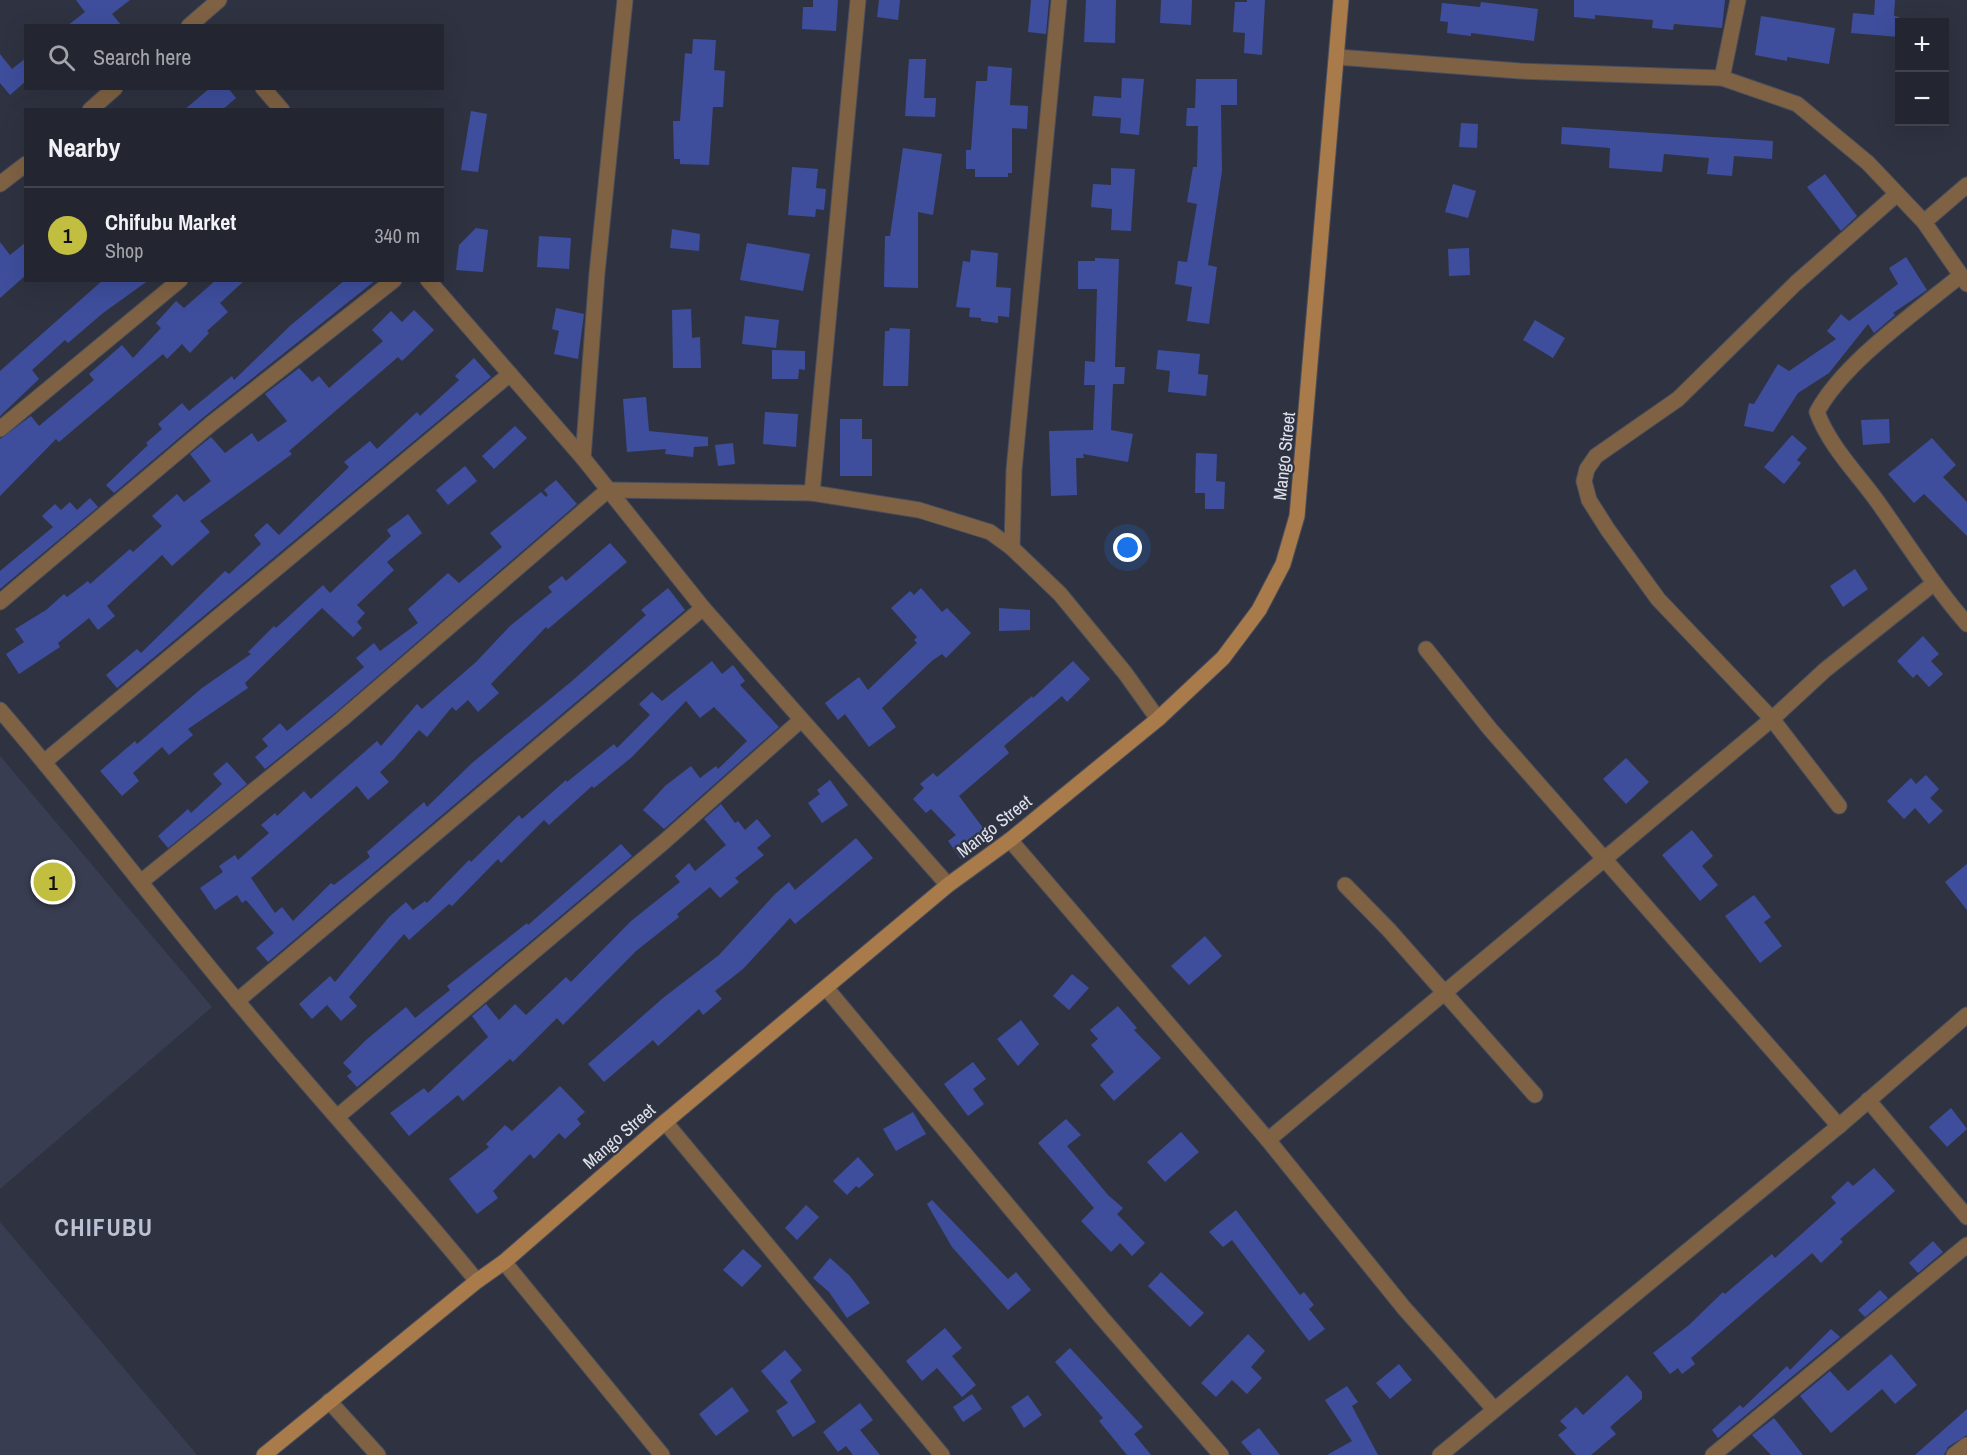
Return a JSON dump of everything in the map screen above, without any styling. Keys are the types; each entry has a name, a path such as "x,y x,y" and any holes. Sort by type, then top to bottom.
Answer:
{"main road":[{"name":"Mango Street","path":"264,1455 477,1281 504,1262 665,1122 827,989 948,885 1010,840 1158,719 1223,658 1259,610 1283,564 1297,516 1341,0"}],"street":[{"path":"208,20 219,0"},
{"path":"583,458 597,273 625,0"},
{"path":"812,493 858,0"},
{"path":"1012,548 1014,470 1059,0"},
{"path":"1722,78 1738,0"},
{"path":"1337,57 1520,71 1722,78 1797,104 1868,163 1924,222 1963,280 1855,365 1824,399 1817,412 1823,429 1882,507 1933,584 1967,624"},
{"path":"92,108 113,90"},
{"path":"265,90 280,108"},
{"path":"0,184 24,166"},
{"path":"1924,222 1967,185"},
{"path":"1839,806 1772,719 1658,599 1589,500 1584,481 1587,469 1596,456 1678,399 1796,283 1898,194"},
{"path":"0,429 178,282"},
{"path":"0,602 211,424 391,282"},
{"path":"430,282 583,458 703,608 948,885"},
{"path":"44,762 510,374"},
{"path":"142,881 341,720 608,490 812,493 919,510 990,532 1012,548 1060,594 1125,673 1158,719"},
{"path":"1268,1140 1442,992 1772,719 1825,670 1933,584"},
{"path":"237,1001 703,608"},
{"path":"1426,649 1490,729 1839,1126"},
{"path":"0,710 142,881 237,1001 477,1281"},
{"path":"337,1117 665,841 801,720"},
{"path":"1010,840 1268,1140 1404,1308 1494,1409"},
{"path":"1345,885 1389,930 1535,1095"},
{"path":"827,989 1102,1318 1221,1455"},
{"path":"1440,1455 1839,1126 1967,1014"},
{"path":"1868,1100 1967,1216"},
{"path":"665,1122 942,1455"},
{"path":"1713,1455 1967,1245"},
{"path":"504,1262 662,1455"},
{"path":"329,1401 378,1455"},
{"path":"1954,1455 1967,1444"}],"shaded area":[{"path":"0,756 212,1007 0,1189"},
{"path":"0,1222 197,1455 0,1455"}],"building":[{"path":"76,0 130,0 112,14 120,24 70,24 85,12"},
{"path":"813,0 838,0 836,31 802,29 803,7 813,7"},
{"path":"879,0 900,0 898,20 877,17"},
{"path":"1031,0 1049,0 1046,34 1028,32"},
{"path":"1086,0 1116,0 1115,43 1084,42"},
{"path":"1161,0 1192,0 1191,25 1160,23"},
{"path":"1247,0 1265,0 1262,55 1244,53 1245,33 1233,32 1235,2 1247,2"},
{"path":"1574,0 1725,0 1722,28 1674,24 1673,30 1652,28 1653,20 1595,15 1595,19 1574,17"},
{"path":"1875,0 1895,0 1894,16 1899,18 1895,18 1895,37 1851,33 1853,13 1874,15"},
{"path":"1481,2 1538,9 1534,41 1471,33 1471,36 1447,33 1448,22 1440,21 1442,3 1480,7"},
{"path":"1761,16 1835,28 1829,64 1787,57 1787,61 1755,55"},
{"path":"693,39 716,40 714,70 725,71 723,107 713,107 709,165 680,164 680,159 674,159 673,121 680,121 685,53 692,54"},
{"path":"0,54 12,69 24,60 24,83 10,95 0,83"},
{"path":"909,59 926,59 924,98 936,98 935,117 905,116"},
{"path":"988,66 1012,68 1010,105 1028,106 1027,129 1012,128 1012,173 1008,173 1008,177 975,177 975,169 966,169 966,150 971,150 976,81 987,81"},
{"path":"1122,78 1144,79 1139,135 1120,133 1121,118 1092,116 1094,96 1121,98"},
{"path":"1196,79 1237,79 1237,105 1221,105 1222,171 1208,265 1217,267 1209,324 1187,321 1192,287 1175,284 1178,261 1187,262 1197,204 1187,202 1193,167 1197,167 1198,126 1186,126 1187,108 1195,108"},
{"path":"208,90 230,90 236,98 224,108 186,108"},
{"path":"471,111 487,114 478,172 461,170"},
{"path":"1461,123 1478,124 1477,148 1459,147"},
{"path":"1562,127 1773,141 1772,159 1734,156 1732,176 1707,174 1709,158 1664,154 1662,172 1609,168 1610,148 1561,144"},
{"path":"903,148 942,154 933,215 918,212 918,288 884,287 885,236 890,236"},
{"path":"792,167 818,169 816,188 826,189 824,210 816,209 815,217 788,215"},
{"path":"1111,168 1135,169 1131,231 1111,230 1112,209 1091,207 1093,184 1111,185"},
{"path":"1825,174 1857,216 1841,231 1807,187"},
{"path":"1453,184 1476,191 1468,218 1445,212"},
{"path":"476,228 488,230 483,272 456,270 459,245"},
{"path":"672,229 700,234 699,251 670,248"},
{"path":"539,236 571,238 569,269 537,267"},
{"path":"0,242 10,255 24,244 24,277 0,298"},
{"path":"747,243 810,254 803,291 740,280"},
{"path":"1469,248 1470,275 1449,276 1448,249"},
{"path":"971,250 998,253 996,287 1011,288 1009,317 998,316 998,323 969,317 970,308 956,307 963,261 970,262"},
{"path":"1906,257 1927,290 1893,313 1895,315 1874,333 1868,324 1829,373 1798,393 1773,432 1744,426 1749,403 1754,404 1778,364 1789,371 1836,339 1827,331 1841,314 1849,321 1898,284 1889,268"},
{"path":"1095,258 1119,259 1115,367 1125,367 1124,384 1113,384 1111,430 1133,434 1128,462 1083,454 1084,458 1076,458 1077,495 1051,496 1049,431 1093,430 1095,385 1084,385 1085,361 1095,362 1097,289 1078,289 1078,261 1095,261"},
{"path":"101,282 146,282 103,313 68,343 65,340 32,370 39,379 0,416 0,371"},
{"path":"214,282 243,282 220,303 228,312 207,331 209,333 190,353 182,344 167,359 163,354 59,442 56,439 0,496 0,439 31,416 39,426 94,380 89,374 122,345 133,358 161,328 156,323 176,301 184,308"},
{"path":"343,282 373,282 205,416 114,493 106,485 148,445 146,443 162,429 158,424 182,403 189,411 232,376 234,380 291,325"},
{"path":"556,308 584,314 578,359 554,354 559,331 552,329"},
{"path":"691,309 692,338 700,337 701,368 673,368 672,310"},
{"path":"414,310 434,330 402,361 398,357 289,451 292,454 200,521 210,532 172,566 162,555 107,606 115,616 98,630 89,618 58,643 60,647 19,674 6,654 24,642 15,629 46,610 64,594 67,597 88,581 90,584 130,549 133,552 162,526 152,516 177,494 184,502 211,481 190,454 211,437 225,453 252,433 258,442 287,421 265,394 299,368 312,382 319,376 329,388 383,341 372,330 391,311 402,322"},
{"path":"745,316 779,320 776,348 742,344"},
{"path":"1535,320 1565,338 1553,358 1523,340"},
{"path":"890,328 910,329 908,386 883,386 885,331 889,331"},
{"path":"772,350 805,351 805,370 799,369 798,379 772,379"},
{"path":"1158,350 1200,354 1198,374 1208,375 1206,396 1168,392 1170,371 1156,369"},
{"path":"474,358 491,377 117,688 106,675 137,649 141,653 225,571 229,574 261,544 254,535 267,523 279,535 349,467 344,462 370,441 377,449 417,412 420,416 459,380 455,376"},
{"path":"646,397 649,431 708,437 708,446 694,447 693,457 665,454 666,449 627,452 623,399"},
{"path":"765,412 798,414 796,447 763,444"},
{"path":"840,419 862,419 862,439 872,439 872,476 840,476"},
{"path":"1889,419 1890,443 1863,445 1861,420"},
{"path":"515,426 527,438 494,469 482,456"},
{"path":"1792,435 1807,448 1797,460 1801,463 1784,484 1764,467"},
{"path":"1932,438 1956,465 1943,477 1967,502 1967,536 1924,494 1914,503 1888,474"},
{"path":"733,443 735,464 718,466 715,445"},
{"path":"1196,453 1217,454 1216,481 1225,482 1224,509 1205,509 1205,493 1195,493"},
{"path":"465,466 477,481 448,505 436,490"},
{"path":"556,480 577,504 335,713 265,769 255,757 268,746 262,739 280,723 287,731 364,667 356,658 374,643 380,651 418,623 408,609 448,573 459,583 502,547 490,533 541,492 546,497 548,495 544,490"},
{"path":"90,498 98,507 0,589 0,571 53,527 42,516 55,504 61,510 70,502 77,510"},
{"path":"408,514 422,533 387,562 394,570 357,605 365,613 357,622 362,628 353,637 322,608 245,683 248,688 188,729 193,735 169,755 162,747 133,773 139,781 122,796 100,771 135,741 137,744 202,688 251,654 248,652 274,626 276,628 323,585 330,593 391,536 387,530"},
{"path":"610,543 627,562 548,629 546,627 491,684 499,693 478,712 468,700 456,711 452,707 427,737 419,730 380,772 389,782 368,800 357,786 251,878 275,913 282,907 293,921 331,883 334,885 370,857 367,852 424,802 427,807 472,763 572,681 646,615 641,610 668,588 685,610 268,962 256,948 274,933 246,900 242,903 237,895 215,910 200,888 223,872 219,866 235,855 238,860 269,833 261,825 275,813 277,816 304,791 311,799 377,741 381,746 417,704 422,709 476,662 510,626 552,592 548,587 562,576 566,581"},
{"path":"1855,569 1868,589 1843,607 1830,586"},
{"path":"921,588 942,612 947,608 971,633 946,658 942,654 933,660 882,708 896,727 869,747 845,714 838,720 825,703 859,677 868,690 917,643 914,640 917,637 891,608 910,591 914,595"},
{"path":"999,608 1030,610 1030,630 999,631"},
{"path":"1923,636 1939,654 1931,661 1943,674 1929,687 1917,674 1913,678 1897,661"},
{"path":"712,661 722,674 733,665 745,681 740,685 779,727 664,829 643,810 665,786 691,766 700,778 716,766 718,769 747,741 714,707 700,718 686,701 632,757 594,788 592,786 549,825 544,820 501,863 498,859 452,906 449,904 409,940 404,934 349,997 357,1006 341,1021 327,1005 312,1019 299,1004 330,976 335,982 389,917 406,902 413,910 425,901 427,903 469,860 471,862 519,815 522,819 566,780 567,782 614,744 617,748 650,715 639,704 652,692 662,701"},
{"path":"1073,661 1090,679 1067,702 1062,696 1004,746 1009,753 959,796 990,837 961,859 948,841 956,835 931,809 926,813 913,799 924,788 920,784 933,773 937,777 1032,696 1033,698"},
{"path":"1626,758 1649,782 1626,804 1603,779"},
{"path":"227,762 247,784 168,848 158,836 188,809 191,813 222,784 213,774"},
{"path":"1926,775 1939,789 1930,798 1943,811 1929,824 1915,808 1904,819 1887,801 1911,778 1916,784"},
{"path":"830,780 848,805 822,823 808,803 820,794 817,790"},
{"path":"721,804 735,823 738,821 745,830 757,819 771,836 757,848 764,855 735,878 739,882 720,898 710,887 677,914 679,917 636,951 563,1025 557,1018 513,1062 510,1059 463,1101 458,1095 409,1136 390,1113 424,1088 428,1093 488,1037 472,1016 486,1004 499,1020 515,1004 526,1015 566,977 571,982 631,921 680,882 675,876 689,863 695,871 726,845 704,819"},
{"path":"1692,830 1713,856 1702,866 1718,885 1700,901 1662,855"},
{"path":"856,838 873,858 795,924 790,918 743,969 715,991 722,999 703,1015 699,1009 658,1046 653,1040 604,1082 588,1064 663,998 719,955 789,882 795,890"},
{"path":"621,844 632,856 357,1087 347,1076 352,1072 343,1063 366,1040 406,1007 415,1018 450,990 447,986 527,923 528,925"},
{"path":"1967,864 1967,910 1945,882"},
{"path":"1754,895 1771,917 1764,922 1782,946 1760,963 1725,916"},
{"path":"1205,936 1222,956 1189,985 1171,966"},
{"path":"1072,974 1089,988 1069,1010 1053,996"},
{"path":"1118,1006 1137,1028 1134,1030 1161,1058 1114,1101 1100,1085 1114,1072 1091,1045 1098,1039 1090,1030"},
{"path":"1021,1020 1039,1044 1018,1066 997,1039"},
{"path":"973,1062 986,1079 973,1089 984,1104 968,1116 944,1084"},
{"path":"560,1086 585,1112 577,1119 581,1124 565,1139 559,1133 534,1159 530,1154 493,1191 498,1198 477,1214 449,1179 489,1147 486,1144 505,1125 512,1131"},
{"path":"1951,1108 1967,1129 1947,1147 1929,1127"},
{"path":"913,1112 926,1134 896,1151 883,1129"},
{"path":"1066,1119 1081,1135 1067,1146 1108,1195 1123,1208 1117,1214 1145,1243 1132,1256 1120,1243 1111,1252 1081,1221 1094,1208 1038,1143"},
{"path":"1181,1132 1199,1152 1165,1182 1147,1162"},
{"path":"858,1157 874,1175 859,1188 856,1186 847,1195 833,1181"},
{"path":"1874,1168 1895,1191 1840,1239 1843,1242 1821,1263 1812,1253 1691,1358 1695,1364 1682,1374 1678,1368 1670,1374 1653,1353 1689,1325 1723,1292 1725,1294 1772,1254 1775,1258 1836,1203 1831,1197 1848,1181 1853,1186"},
{"path":"932,1200 1008,1279 1016,1272 1031,1290 1008,1310 952,1247 927,1204"},
{"path":"806,1205 819,1217 797,1240 785,1228"},
{"path":"1236,1210 1300,1295 1304,1292 1314,1305 1309,1309 1325,1329 1309,1341 1232,1240 1223,1247 1209,1232"},
{"path":"1933,1241 1943,1252 1918,1273 1909,1263"},
{"path":"743,1249 762,1266 742,1287 723,1270"},
{"path":"830,1258 850,1276 870,1303 847,1318 829,1292 813,1278"},
{"path":"1161,1272 1204,1313 1190,1327 1148,1286"},
{"path":"1880,1290 1888,1298 1865,1317 1858,1310"},
{"path":"945,1328 962,1348 952,1356 976,1385 962,1397 937,1368 922,1381 906,1361"},
{"path":"1831,1329 1840,1337 1718,1438 1712,1430 1740,1405 1743,1408 1787,1366 1790,1370"},
{"path":"1248,1334 1265,1351 1251,1367 1262,1378 1247,1394 1232,1380 1216,1397 1201,1383"},
{"path":"1070,1348 1143,1427 1134,1434 1151,1455 1127,1455 1099,1421 1103,1418 1055,1362"},
{"path":"785,1350 802,1370 790,1381 816,1422 793,1437 776,1411 788,1403 761,1371"},
{"path":"1891,1354 1917,1385 1895,1404 1882,1389 1831,1433 1800,1396 1830,1371 1848,1391"},
{"path":"1399,1364 1412,1380 1390,1399 1376,1383"},
{"path":"1627,1375 1642,1392 1642,1399 1610,1427 1616,1434 1591,1455 1576,1455 1558,1435 1567,1428 1560,1421 1576,1407 1583,1415"},
{"path":"1347,1386 1358,1402 1352,1406 1378,1455 1327,1455 1352,1441 1325,1400"},
{"path":"732,1387 749,1411 716,1436 699,1414"},
{"path":"972,1394 982,1409 963,1422 953,1407"},
{"path":"1028,1395 1042,1415 1024,1428 1011,1407"},
{"path":"860,1403 873,1420 860,1430 880,1455 853,1455 846,1446 838,1452 823,1432"},
{"path":"1967,1409 1967,1435 1948,1447 1944,1455 1915,1455"},
{"path":"1774,1418 1803,1455 1771,1455 1752,1435"},
{"path":"1259,1428 1280,1455 1252,1455 1241,1442"}],"place":[{"name":"Chifubu Market","path":"53,882"}],"district":[{"name":"CHIFUBU","path":"104,1227"}]}
